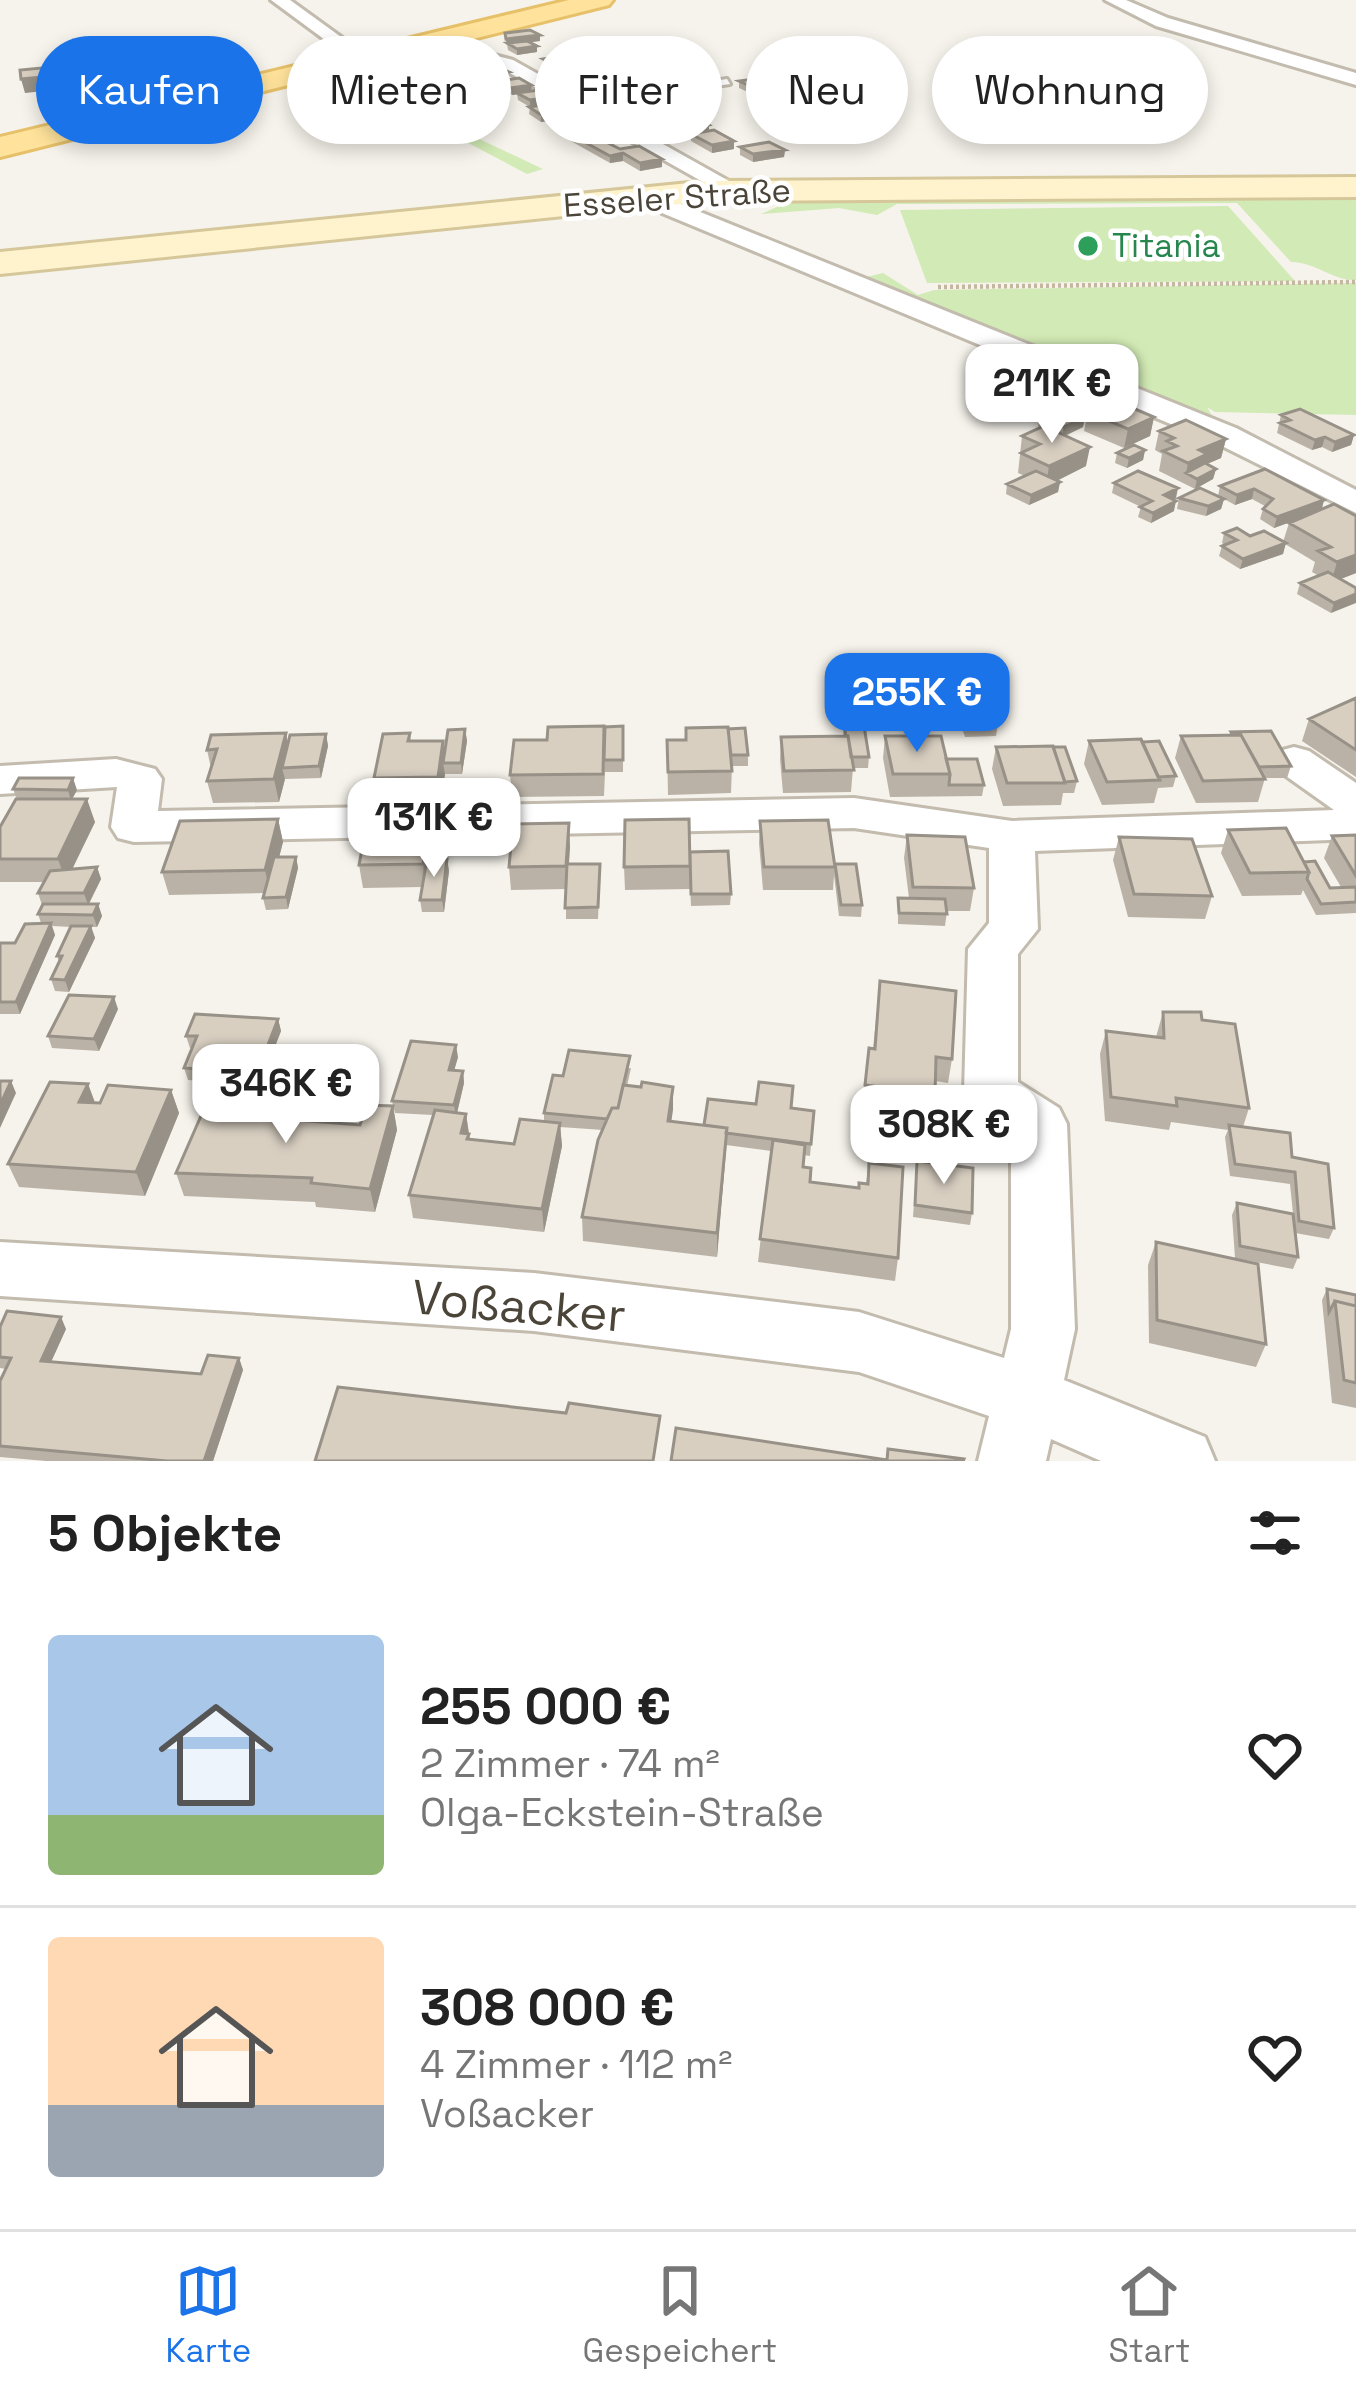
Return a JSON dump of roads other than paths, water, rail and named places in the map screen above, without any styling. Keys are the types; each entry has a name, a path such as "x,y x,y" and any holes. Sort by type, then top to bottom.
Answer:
{"main road":[{"path":"456,36 600,0"},
{"path":"0,147 287,76"},
{"name":"Esseler Straße","path":"0,263 734,190 1356,187"}],"street":[{"path":"279,0 330,36"},
{"path":"1113,0 1162,22 1356,79"},
{"path":"652,144 734,190"},
{"path":"652,195 670,208 1225,435 1356,503"},
{"path":"1294,761 1356,804"},
{"path":"0,780 116,773 140,779 134,826 854,813 1012,836 1356,824"},
{"path":"1012,836 1013,928 993,950 991,1092 1039,1124 1043,1329 1012,1461"},
{"name":"Voßacker","path":"0,1269 534,1302 860,1342 1028,1397 1181,1461"}],"lane":[{"path":"722,83 728,82"}],"place":[{"name":"Titania","path":"1088,246"}]}
